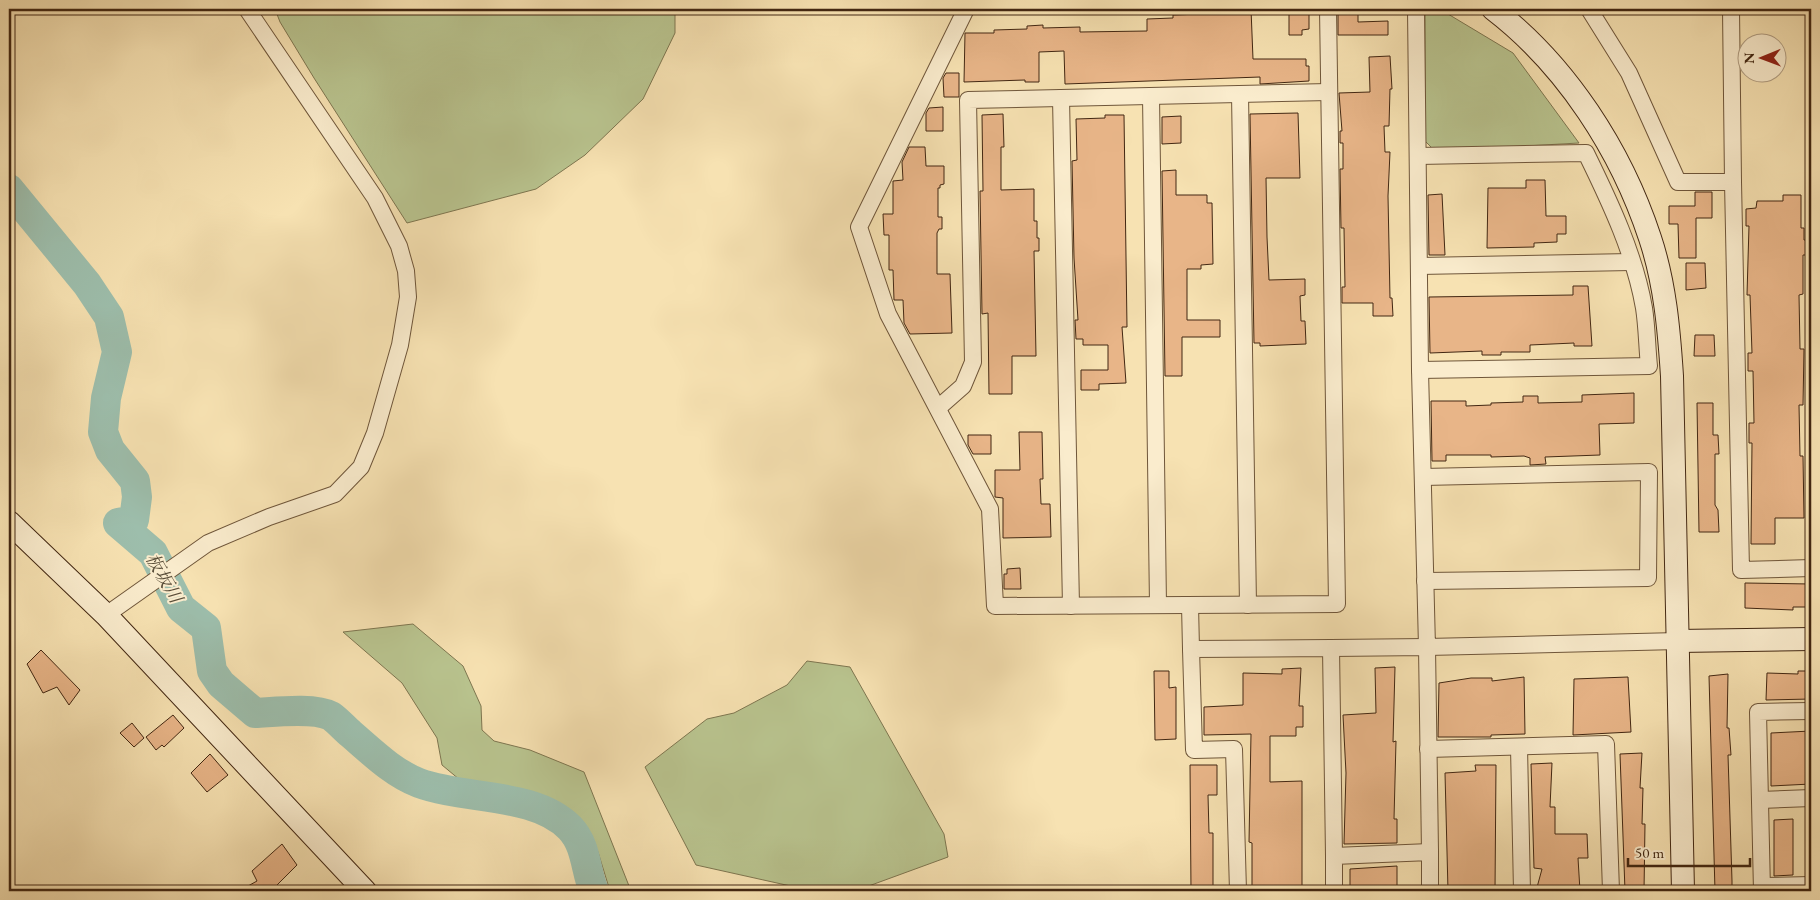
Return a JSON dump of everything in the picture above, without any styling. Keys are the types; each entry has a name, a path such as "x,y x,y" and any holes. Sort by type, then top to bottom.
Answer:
{"street":[{"path":"106,615 208,542 269,517 335,494 361,467 375,432 400,345 408,297 406,271 399,246 375,198 247,9"},
{"path":"966,9 859,227 888,314 990,509 995,606 1337,604 1328,9"},
{"path":"1416,9 1420,370 1427,647 1430,891"},
{"path":"1493,9 1509,21 1546,58 1580,101 1612,152 1650,238 1668,322 1672,376 1684,891"},
{"path":"1589,9 1629,73 1678,182 1734,182"},
{"path":"1731,9 1741,570 1811,568"},
{"path":"938,408 963,386 973,362 968,100 1329,92"},
{"path":"1240,94 1248,605"},
{"path":"1151,96 1158,605"},
{"path":"1062,98 1071,606"},
{"path":"1418,156 1586,153 1607,196 1632,262 1644,308 1648,366 1420,370"},
{"path":"1419,266 1632,262"},
{"path":"1422,477 1649,472 1648,578 1425,582"},
{"path":"9,522 106,615 365,891"},
{"path":"1190,605 1194,750 1234,749 1238,891"},
{"path":"1191,649 1427,647 1811,639"},
{"path":"1331,648 1334,891"},
{"path":"1811,711 1758,712 1762,889 1811,885"},
{"path":"1428,749 1606,744 1611,891"},
{"path":"1520,747 1522,891"},
{"path":"1760,800 1811,798"},
{"path":"1334,856 1430,852"}],"green space":[{"path":"275,9 675,9 675,33 643,99 585,155 536,189 407,223 314,78 280,22"},
{"path":"1425,9 1435,9 1448,14 1513,53 1579,143 1435,151 1425,141"},
{"path":"413,624 463,666 481,706 482,730 494,741 530,750 584,772 631,891 610,891 598,852 571,813 460,780 442,765 437,738 402,683 343,632"},
{"path":"807,661 850,667 944,834 948,857 855,891 813,891 696,865 645,767 707,719 734,713 787,685"}],"building":[{"path":"1207,9 1251,9 1253,59 1306,59 1306,66 1309,66 1309,81 1260,84 1260,77 1065,84 1064,51 1039,52 1039,82 1025,82 1025,80 964,82 965,33 994,33 994,30 1027,29 1027,26 1043,25 1043,28 1080,27 1080,32 1147,31 1147,19 1173,18 1173,15 1202,14 1202,11 1207,11"},
{"path":"1289,9 1309,9 1309,29 1302,30 1302,35 1289,35"},
{"path":"1338,9 1358,9 1358,22 1388,21 1388,35 1338,35"},
{"path":"1390,56 1392,89 1390,89 1389,126 1384,126 1385,152 1390,152 1388,196 1390,298 1392,298 1393,316 1373,316 1373,303 1342,303 1342,287 1345,287 1340,169 1343,169 1343,143 1340,143 1340,131 1342,131 1339,93 1370,92 1369,57"},
{"path":"946,73 959,73 959,97 944,97 943,78"},
{"path":"943,107 943,131 926,131 926,113 929,108"},
{"path":"1298,113 1300,178 1266,178 1267,237 1269,280 1305,279 1305,295 1300,296 1301,321 1305,321 1306,344 1260,346 1260,343 1254,343 1250,114"},
{"path":"1003,114 1004,147 1001,147 1001,190 1034,189 1034,221 1037,221 1037,238 1039,238 1039,251 1034,251 1036,356 1012,356 1012,394 989,394 988,313 982,314 980,191 983,191 982,115"},
{"path":"1105,115 1124,115 1127,327 1122,327 1126,383 1099,384 1099,390 1081,390 1081,370 1108,370 1108,345 1083,345 1083,339 1076,339 1075,320 1078,320 1074,258 1072,161 1077,160 1076,119 1105,118"},
{"path":"1181,116 1181,143 1162,144 1162,117"},
{"path":"909,147 925,147 926,166 944,166 944,184 938,188 938,217 942,217 942,229 939,229 937,233 937,274 950,274 952,333 910,334 904,323 903,300 894,300 893,270 889,270 889,235 884,235 883,214 893,214 893,181 903,180 902,162"},
{"path":"1176,170 1176,195 1207,195 1207,203 1212,203 1213,264 1201,265 1201,269 1187,269 1187,320 1220,320 1220,337 1182,337 1182,376 1165,376 1162,171"},
{"path":"1526,180 1545,180 1546,216 1566,216 1566,234 1557,234 1557,242 1534,243 1534,247 1487,248 1488,188 1526,188"},
{"path":"1695,192 1712,192 1712,218 1696,218 1696,258 1679,258 1678,224 1669,224 1669,206 1695,206"},
{"path":"1442,194 1445,255 1429,255 1428,195"},
{"path":"1783,195 1801,195 1801,228 1804,228 1804,240 1808,240 1808,255 1803,255 1803,294 1799,295 1800,349 1804,349 1803,405 1799,405 1800,456 1803,456 1804,518 1775,518 1775,544 1751,544 1752,443 1749,443 1749,423 1754,423 1753,371 1748,371 1748,353 1752,353 1750,295 1747,295 1749,226 1746,226 1746,209 1756,208 1757,201 1783,201"},
{"path":"1686,263 1705,263 1706,288 1686,290"},
{"path":"1573,286 1588,286 1592,346 1574,346 1574,343 1530,345 1530,352 1501,352 1501,355 1482,355 1482,351 1430,353 1429,297 1573,295"},
{"path":"1695,335 1714,335 1715,356 1694,356"},
{"path":"1634,393 1634,423 1599,424 1600,455 1545,457 1546,464 1530,465 1530,458 1524,456 1446,455 1446,461 1432,461 1431,401 1466,401 1466,406 1491,405 1491,403 1523,402 1523,396 1538,396 1538,403 1582,402 1582,395"},
{"path":"1697,403 1713,403 1713,435 1718,435 1719,454 1715,454 1715,505 1718,510 1719,532 1699,532"},
{"path":"1019,432 1042,432 1043,479 1040,479 1041,504 1050,504 1051,537 1003,538 1003,498 995,497 995,470 1020,470"},
{"path":"968,435 991,435 991,454 973,454 968,445"},
{"path":"1020,568 1021,589 1004,589 1004,574 1007,574 1007,569"},
{"path":"1745,583 1811,584 1811,607 1793,607 1793,610 1745,608"},
{"path":"41,650 80,690 69,705 57,687 43,693 27,664"},
{"path":"1395,667 1393,742 1396,741 1394,819 1397,819 1397,843 1344,844 1346,773 1343,715 1376,713 1375,668"},
{"path":"1301,668 1299,706 1303,706 1303,727 1296,727 1296,736 1270,736 1270,782 1302,781 1302,891 1252,891 1252,843 1249,842 1251,734 1204,735 1204,707 1243,705 1243,673 1282,674 1282,669"},
{"path":"1154,671 1169,671 1169,688 1176,687 1176,739 1155,740"},
{"path":"1798,671 1811,671 1811,699 1766,700 1767,673 1798,674"},
{"path":"1728,674 1727,728 1729,728 1731,755 1728,755 1732,891 1715,891 1709,676"},
{"path":"1524,677 1525,734 1491,735 1491,737 1438,737 1439,683 1471,678 1492,678 1492,681"},
{"path":"1628,677 1631,732 1573,735 1574,679"},
{"path":"173,715 184,728 164,747 162,745 156,750 146,737"},
{"path":"132,723 144,738 134,747 120,733"},
{"path":"1811,731 1811,784 1771,786 1771,733"},
{"path":"1642,753 1640,788 1643,788 1642,824 1645,824 1644,891 1625,891 1620,754"},
{"path":"210,754 228,775 207,792 191,773"},
{"path":"1552,763 1550,807 1555,807 1555,834 1587,834 1588,858 1578,858 1580,891 1536,891 1542,869 1534,868 1531,764"},
{"path":"1190,765 1217,765 1217,795 1208,795 1209,833 1213,833 1213,891 1191,891"},
{"path":"1475,765 1496,765 1495,891 1448,891 1445,773 1476,771"},
{"path":"1793,819 1793,875 1774,876 1774,820"},
{"path":"282,844 297,865 271,891 239,891 257,881 252,871"},
{"path":"1397,866 1397,891 1350,891 1350,869"}],"waterway":[{"name":"板坂川","path":"9,189 87,284 109,317 117,352 106,398 103,432 110,450 135,481 137,497 134,520 118,523 153,553 181,608 206,628 212,671 221,684 255,713 305,711 324,713 331,716 400,774 419,783 457,792 519,802 555,816 570,828 580,842 594,891"}]}
